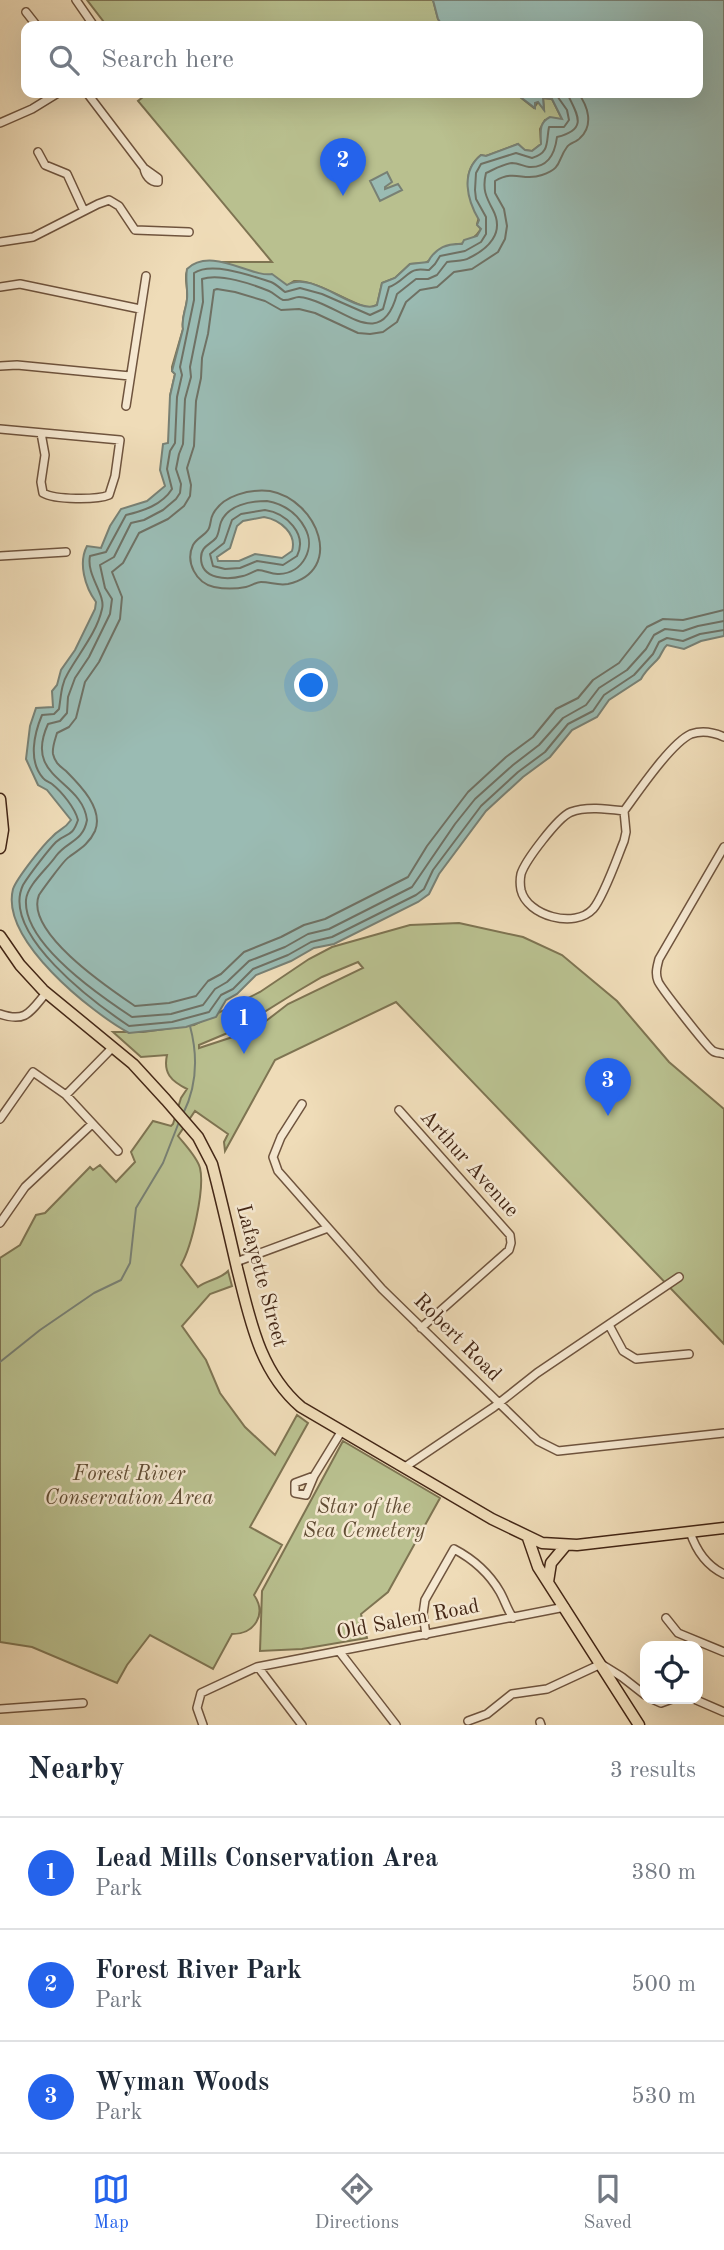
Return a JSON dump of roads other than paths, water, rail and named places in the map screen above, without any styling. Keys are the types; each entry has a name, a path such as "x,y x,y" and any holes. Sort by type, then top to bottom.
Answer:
{"main road":[{"path":"0,799 3,830 0,848"},
{"name":"Lafayette Street","path":"0,936 20,965 47,993 133,1064 189,1125 206,1149 257,1345 271,1374 301,1407 542,1544 566,1545 724,1528"},
{"path":"528,1538 538,1567 639,1725"},
{"path":"542,1544 548,1582"},
{"path":"548,1582 551,1563 566,1545"}],"street":[{"path":"76,0 91,21"},
{"path":"26,12 33,21"},
{"path":"0,123 26,113 50,98"},
{"path":"91,98 144,168"},
{"path":"38,152 44,165 67,174 84,211"},
{"path":"0,242 33,237 109,200 119,206 135,230 189,232"},
{"path":"126,406 146,276"},
{"path":"0,287 11,284 30,286 140,309"},
{"path":"0,366 17,365 130,376"},
{"path":"0,429 120,440 115,476 109,495 51,497 43,493 41,482 44,456 41,433"},
{"path":"0,556 66,552"},
{"path":"624,811 580,810 565,815 521,873 521,889 528,902 563,919 582,917 594,908 626,832 624,811 658,767 689,735 708,732 724,737"},
{"path":"724,847 656,969 656,978 666,995 706,1044 714,1052 724,1054"},
{"path":"0,1014 21,1018 47,993"},
{"path":"66,1095 113,1047"},
{"path":"0,1119 34,1073 66,1095 118,1151"},
{"name":"Robert Road","path":"302,1104 281,1137 273,1157 274,1164 328,1228 421,1328 538,1441 558,1451 724,1433"},
{"name":"Arthur Avenue","path":"398,1110 510,1235 512,1243 509,1250 481,1277 421,1328"},
{"path":"0,1223 25,1187 92,1124"},
{"path":"236,1262 328,1228"},
{"path":"405,1467 679,1277"},
{"path":"608,1325 623,1351 636,1359 689,1354"},
{"path":"314,1476 341,1432"},
{"path":"691,1532 698,1549 709,1564 724,1574"},
{"path":"426,1634 423,1614 425,1600 454,1549 466,1555 486,1573 513,1618"},
{"name":"Old Salem Road","path":"203,1725 197,1708 201,1693 258,1667 565,1607"},
{"path":"666,1618 678,1633 724,1652"},
{"path":"339,1651 396,1725"},
{"path":"468,1721 487,1714 512,1694 547,1689 601,1664 640,1691"},
{"path":"258,1667 300,1723 290,1725"},
{"path":"0,1709 83,1703"},
{"path":"703,1703 724,1712"}],"water":[{"path":"433,0 724,0 724,636 701,641 684,649 667,645 641,679 609,700 597,717 572,730 550,757 523,777 486,811 439,874 429,894 418,902 334,944 314,948 256,975 237,994 226,1000 216,1017 186,1027 129,1033 72,992 34,951 20,930 13,909 13,889 43,847 71,820 47,790 38,785 26,759 30,726 36,708 53,707 52,691 57,685 61,670 75,650 95,609 96,602 84,575 84,553 87,546 101,548 121,509 147,501 165,486 160,470 163,444 168,443 170,396 175,374 172,371 183,329 187,269 208,261 231,264 254,272 272,274 287,285 309,283 358,304 368,307 377,305 382,283 395,278 410,264 428,262 442,247 462,244 464,240 477,236 481,229 477,225 479,220 469,195 470,170 481,155 486,156 518,144 525,150 532,151 541,144 544,122 550,117 562,119 552,99 543,98 703,98 703,21 439,21","holes":["264,517 282,525 290,534 293,545 292,551 282,558 255,554 239,561 218,561 217,557 230,548 237,526 243,521"]},
{"path":"522,98 543,98 544,110 538,102 535,103 535,108"},
{"path":"387,172 392,182 385,189 398,184 402,190 380,201 370,181"}],"waterway":[{"path":"183,1114 195,1071 190,1026"},
{"path":"0,1362 40,1330 94,1293 121,1280 130,1263 136,1208 163,1163 179,1122"}],"place":[{"name":"Forest River Park","path":"343,196"},
{"name":"Lead Mills Conservation Area","path":"244,1054"},
{"name":"Wyman Woods","path":"608,1116"}],"park label":[{"name":"Forest River Conservation Area","path":"129,1486"},
{"name":"Star of the Sea Cemetery","path":"364,1519"}]}
